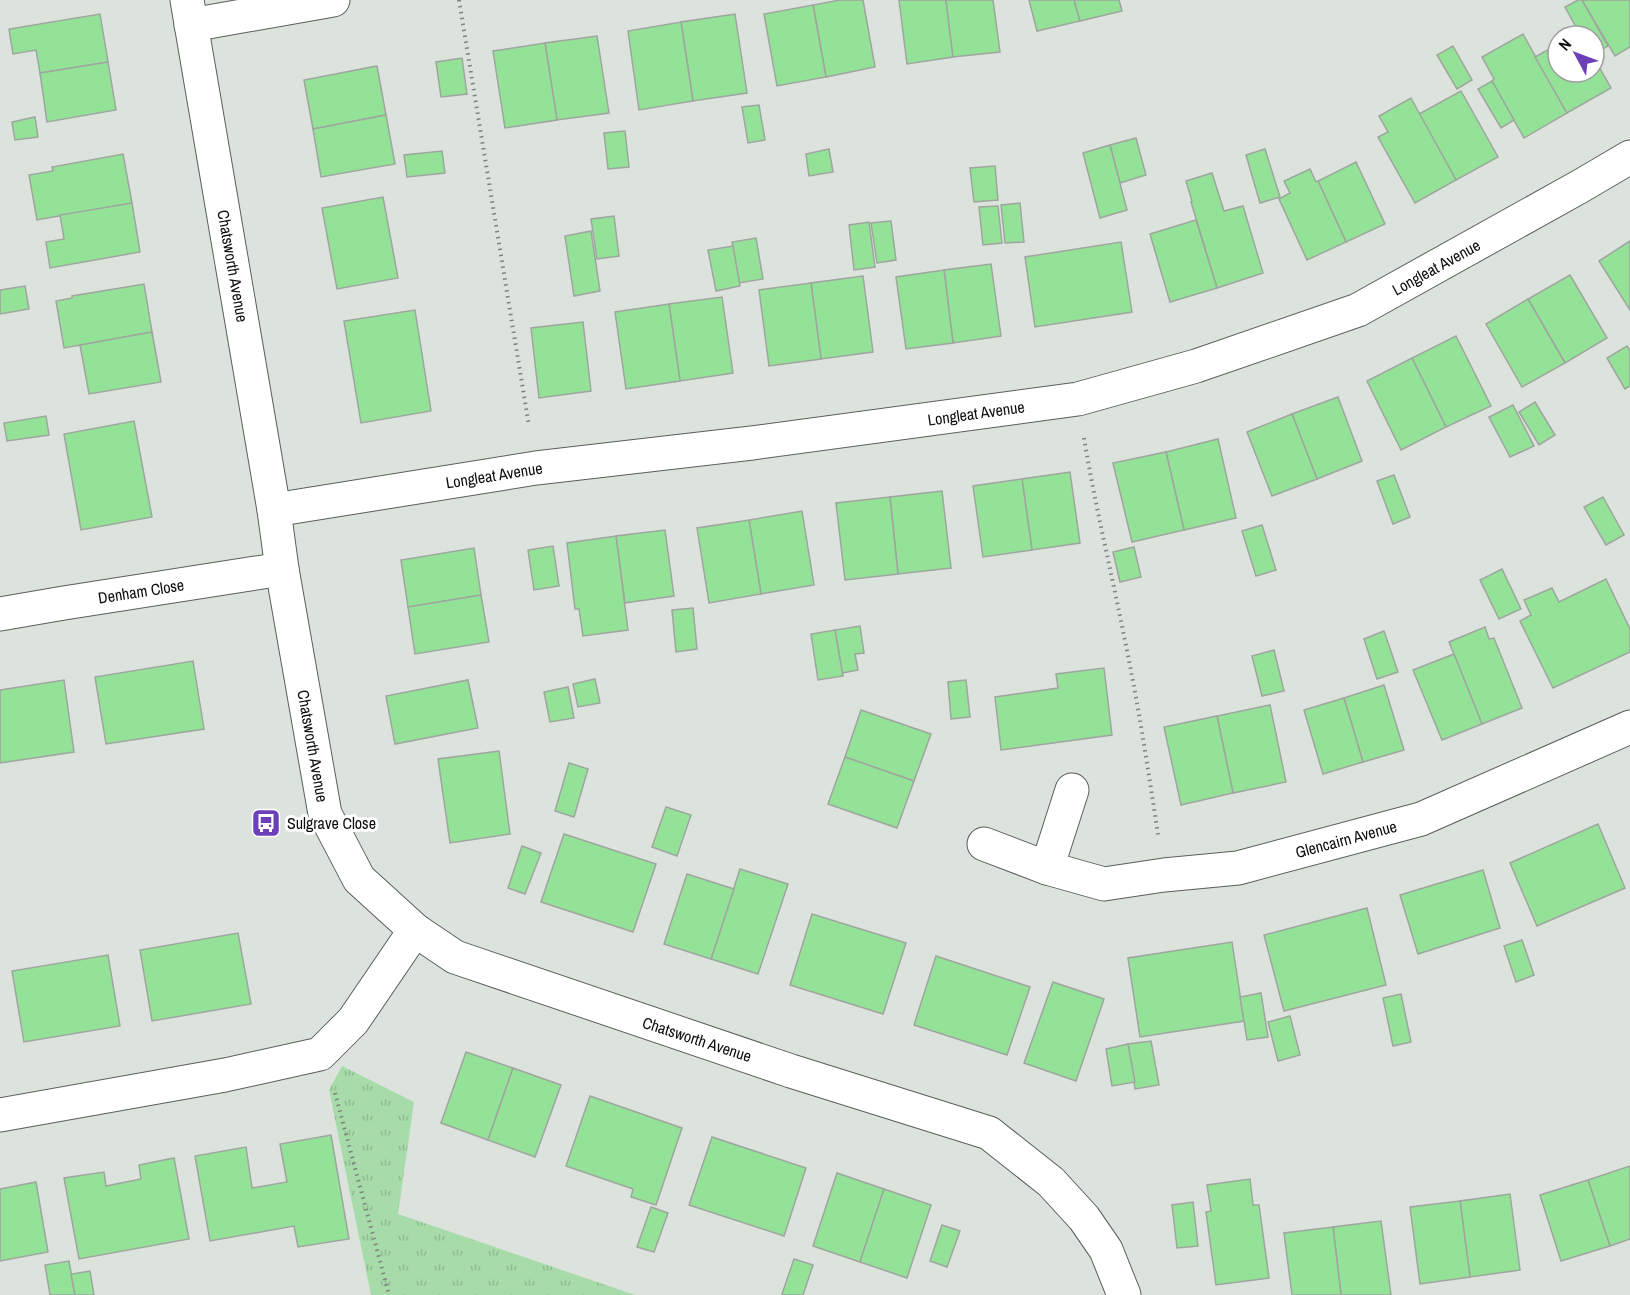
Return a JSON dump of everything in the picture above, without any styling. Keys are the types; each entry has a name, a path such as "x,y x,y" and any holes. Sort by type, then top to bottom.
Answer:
{"street":[{"path":"189,12 333,0"},
{"name":"Chatsworth Avenue","path":"189,12 325,814 359,879 414,930 455,957 790,1071 989,1133 1051,1182 1084,1218 1106,1251 1124,1295"},
{"name":"Longleat Avenue","path":"274,510 536,468 752,443 1078,399 1196,366 1358,310 1630,157"},
{"name":"Denham Close","path":"0,614 282,568"},
{"name":"Glencairn Avenue","path":"984,844 1047,868 1104,884 1164,875 1238,868 1421,819 1630,727"},
{"path":"1047,868 1072,790"},
{"path":"0,1115 225,1075 320,1054 353,1021 414,930"}],"path":[{"path":"459,0 536,468"},
{"path":"1078,399 1094,498 1144,736 1164,875"},
{"path":"320,1054 331,1078 389,1295"}],"green space":[{"path":"342,1066 414,1102 398,1214 635,1295 371,1295 329,1090"}],"building":[{"path":"840,0 863,0 875,67 826,77 813,5"},
{"path":"899,0 946,0 953,57 907,64"},
{"path":"946,0 993,0 1000,52 953,57"},
{"path":"1029,0 1074,0 1080,21 1037,31"},
{"path":"1074,0 1119,0 1122,11 1080,21"},
{"path":"1582,0 1596,24 1574,24 1565,7"},
{"path":"1582,0 1630,0 1630,47 1615,56 1606,41 1606,24 1596,24"},
{"path":"813,5 826,77 777,86 764,14"},
{"path":"100,14 108,62 40,73 36,50 13,54 9,29"},
{"path":"735,14 747,93 693,101 681,22"},
{"path":"681,22 693,101 639,110 628,31"},
{"path":"1523,34 1546,75 1546,84 1551,84 1567,113 1524,138 1492,81 1494,79 1482,57"},
{"path":"597,36 609,113 557,120 545,43"},
{"path":"545,43 557,120 505,128 493,51"},
{"path":"1453,46 1472,80 1457,89 1437,55"},
{"path":"1546,51 1546,76 1535,57"},
{"path":"462,58 467,94 441,97 436,62"},
{"path":"108,62 116,110 47,122 40,73"},
{"path":"377,66 386,115 313,129 304,80"},
{"path":"1606,79 1611,88 1567,113 1550,84 1606,84"},
{"path":"1492,81 1514,120 1501,128 1478,89"},
{"path":"1461,91 1498,157 1456,180 1419,114"},
{"path":"1411,98 1456,180 1415,203 1378,137 1388,132 1379,116"},
{"path":"759,105 765,140 748,143 742,107"},
{"path":"386,115 395,164 321,177 313,129"},
{"path":"35,117 38,137 15,140 12,122"},
{"path":"625,131 629,167 608,169 604,133"},
{"path":"1136,138 1146,175 1120,183 1110,145"},
{"path":"1110,145 1127,210 1100,218 1083,153"},
{"path":"829,149 833,172 809,176 806,154"},
{"path":"1265,149 1280,197 1260,203 1246,155"},
{"path":"442,151 445,173 407,177 404,155"},
{"path":"123,154 132,203 37,220 29,175 53,171 52,167"},
{"path":"1356,162 1385,224 1346,242 1318,181"},
{"path":"995,166 998,200 974,202 970,168"},
{"path":"1310,169 1316,182 1318,181 1346,242 1307,260 1279,199 1290,193 1284,181"},
{"path":"1212,173 1224,211 1243,206 1263,273 1217,288 1186,181"},
{"path":"383,197 398,278 337,289 322,208"},
{"path":"132,203 140,252 50,268 46,242 64,239 60,215"},
{"path":"1020,203 1024,242 1005,243 1001,205"},
{"path":"998,206 1002,243 983,245 979,207"},
{"path":"614,216 619,256 597,259 591,219"},
{"path":"1196,220 1217,288 1170,302 1150,234"},
{"path":"891,221 896,260 877,263 871,223"},
{"path":"869,222 875,267 854,270 849,225"},
{"path":"591,231 600,291 574,296 565,236"},
{"path":"756,238 763,279 739,283 732,242"},
{"path":"1630,241 1630,310 1599,261"},
{"path":"1121,242 1132,312 1035,327 1025,257"},
{"path":"733,246 740,286 716,291 708,250"},
{"path":"991,264 1001,336 953,343 944,270"},
{"path":"944,270 953,343 906,349 896,277"},
{"path":"1570,275 1607,338 1565,363 1528,299"},
{"path":"863,276 873,352 821,359 811,283"},
{"path":"811,283 821,359 769,366 759,290"},
{"path":"144,284 152,332 64,348 56,301 72,298 72,296"},
{"path":"25,286 29,309 0,314 0,290"},
{"path":"722,297 733,373 680,381 669,304"},
{"path":"1528,299 1565,363 1522,387 1486,324"},
{"path":"669,304 680,381 626,389 615,312"},
{"path":"415,310 431,411 361,423 344,321"},
{"path":"583,322 591,391 539,398 531,328"},
{"path":"152,332 161,382 89,394 80,345"},
{"path":"1456,336 1491,406 1446,427 1412,358"},
{"path":"1627,346 1630,351 1630,386 1625,389 1607,358"},
{"path":"1412,358 1446,427 1401,450 1367,381"},
{"path":"1338,397 1362,461 1317,479 1292,414"},
{"path":"1535,402 1555,435 1539,445 1519,412"},
{"path":"1513,405 1534,446 1510,457 1489,417"},
{"path":"1292,414 1317,479 1272,496 1247,432"},
{"path":"46,416 49,435 7,441 4,423"},
{"path":"134,421 152,517 81,530 64,434"},
{"path":"1218,439 1236,518 1184,530 1166,452"},
{"path":"1166,452 1184,530 1132,542 1113,463"},
{"path":"1070,472 1080,543 1032,550 1022,479"},
{"path":"1394,475 1410,517 1393,524 1377,481"},
{"path":"1022,479 1032,550 983,557 973,486"},
{"path":"942,491 951,568 898,574 890,497"},
{"path":"890,497 898,574 845,580 836,503"},
{"path":"1603,497 1624,535 1606,545 1584,507"},
{"path":"802,511 814,585 761,594 749,520"},
{"path":"749,520 761,594 709,603 697,528"},
{"path":"1262,525 1276,570 1256,576 1242,531"},
{"path":"665,530 674,596 625,603 616,536"},
{"path":"616,536 628,630 583,636 579,609 575,609 567,543"},
{"path":"553,546 559,586 534,590 528,550"},
{"path":"1134,547 1141,577 1120,582 1113,552"},
{"path":"474,548 481,595 408,607 401,560"},
{"path":"1502,569 1521,609 1499,619 1480,580"},
{"path":"1606,579 1630,629 1630,652 1553,688 1520,621 1531,615 1524,600 1552,588 1559,602"},
{"path":"481,595 489,642 415,654 408,607"},
{"path":"693,608 697,649 676,652 672,610"},
{"path":"860,626 864,653 855,654 858,670 842,673 835,630"},
{"path":"1485,627 1489,639 1494,638 1522,708 1482,724 1449,642"},
{"path":"835,630 843,676 818,680 811,634"},
{"path":"1384,631 1398,672 1377,679 1364,639"},
{"path":"1274,650 1284,691 1262,696 1252,656"},
{"path":"1454,654 1482,724 1442,740 1413,670"},
{"path":"193,661 204,729 106,744 95,677"},
{"path":"1104,668 1112,735 1001,750 995,697 1058,688 1056,674"},
{"path":"595,679 600,703 578,707 573,684"},
{"path":"64,680 74,752 0,763 0,690"},
{"path":"468,680 478,728 395,744 386,696"},
{"path":"966,680 970,717 951,719 948,682"},
{"path":"1384,685 1404,750 1363,762 1344,698"},
{"path":"568,687 574,718 550,722 544,692"},
{"path":"1344,698 1363,762 1323,774 1304,710"},
{"path":"1270,705 1286,782 1233,793 1217,716"},
{"path":"861,710 931,734 914,781 845,757"},
{"path":"1217,716 1233,793 1181,805 1164,727"},
{"path":"499,751 510,834 450,843 438,759"},
{"path":"845,757 914,781 897,828 828,804"},
{"path":"569,763 588,769 574,817 555,811"},
{"path":"666,807 691,815 677,856 652,847"},
{"path":"1598,824 1625,888 1537,926 1510,863"},
{"path":"564,834 656,864 633,932 541,902"},
{"path":"522,846 541,853 525,894 508,888"},
{"path":"740,869 788,884 758,974 711,959"},
{"path":"1483,870 1500,928 1418,954 1400,895"},
{"path":"687,874 734,889 711,959 664,944"},
{"path":"1367,908 1386,985 1284,1011 1264,935"},
{"path":"812,914 906,943 883,1014 790,985"},
{"path":"238,933 251,1004 152,1021 140,950"},
{"path":"1522,940 1534,975 1516,982 1504,946"},
{"path":"1232,942 1244,1021 1140,1037 1128,958"},
{"path":"108,955 120,1026 24,1042 12,971"},
{"path":"936,956 1030,987 1007,1055 914,1025"},
{"path":"1053,982 1104,999 1076,1081 1024,1063"},
{"path":"1261,993 1268,1037 1247,1040 1240,997"},
{"path":"1401,994 1411,1042 1393,1046 1383,998"},
{"path":"1290,1016 1300,1055 1278,1061 1268,1022"},
{"path":"1151,1041 1159,1085 1135,1089 1128,1044"},
{"path":"1128,1044 1135,1082 1112,1086 1106,1049"},
{"path":"466,1052 513,1068 488,1140 441,1123"},
{"path":"513,1068 561,1085 535,1157 488,1140"},
{"path":"590,1096 682,1128 656,1205 631,1197 633,1189 566,1166"},
{"path":"331,1135 349,1239 298,1247 294,1226 210,1241 195,1156 246,1147 252,1188 287,1182 280,1144"},
{"path":"712,1137 806,1168 784,1236 689,1205"},
{"path":"174,1158 189,1239 79,1259 64,1178 104,1172 106,1186 141,1179 139,1165"},
{"path":"1630,1166 1630,1239 1610,1246 1588,1180"},
{"path":"837,1173 884,1189 860,1262 813,1246"},
{"path":"1250,1179 1253,1205 1259,1205 1269,1278 1216,1285 1206,1212 1211,1211 1207,1185"},
{"path":"1588,1180 1610,1246 1561,1261 1540,1195"},
{"path":"36,1182 48,1252 0,1261 0,1189"},
{"path":"884,1189 931,1205 907,1278 860,1262"},
{"path":"1510,1194 1520,1270 1470,1277 1460,1201"},
{"path":"1460,1201 1470,1277 1420,1284 1410,1207"},
{"path":"1193,1202 1198,1246 1177,1248 1172,1205"},
{"path":"651,1207 668,1213 654,1252 637,1247"},
{"path":"1381,1221 1391,1295 1341,1295 1333,1227"},
{"path":"942,1225 960,1231 947,1267 930,1261"},
{"path":"1333,1227 1341,1295 1292,1295 1284,1233"},
{"path":"794,1259 813,1265 803,1295 785,1295 782,1294"},
{"path":"69,1261 75,1295 50,1295 45,1265"},
{"path":"90,1271 94,1295 75,1295 71,1274"}],"place":[{"name":"Sulgrave Close","path":"266,823"}]}
